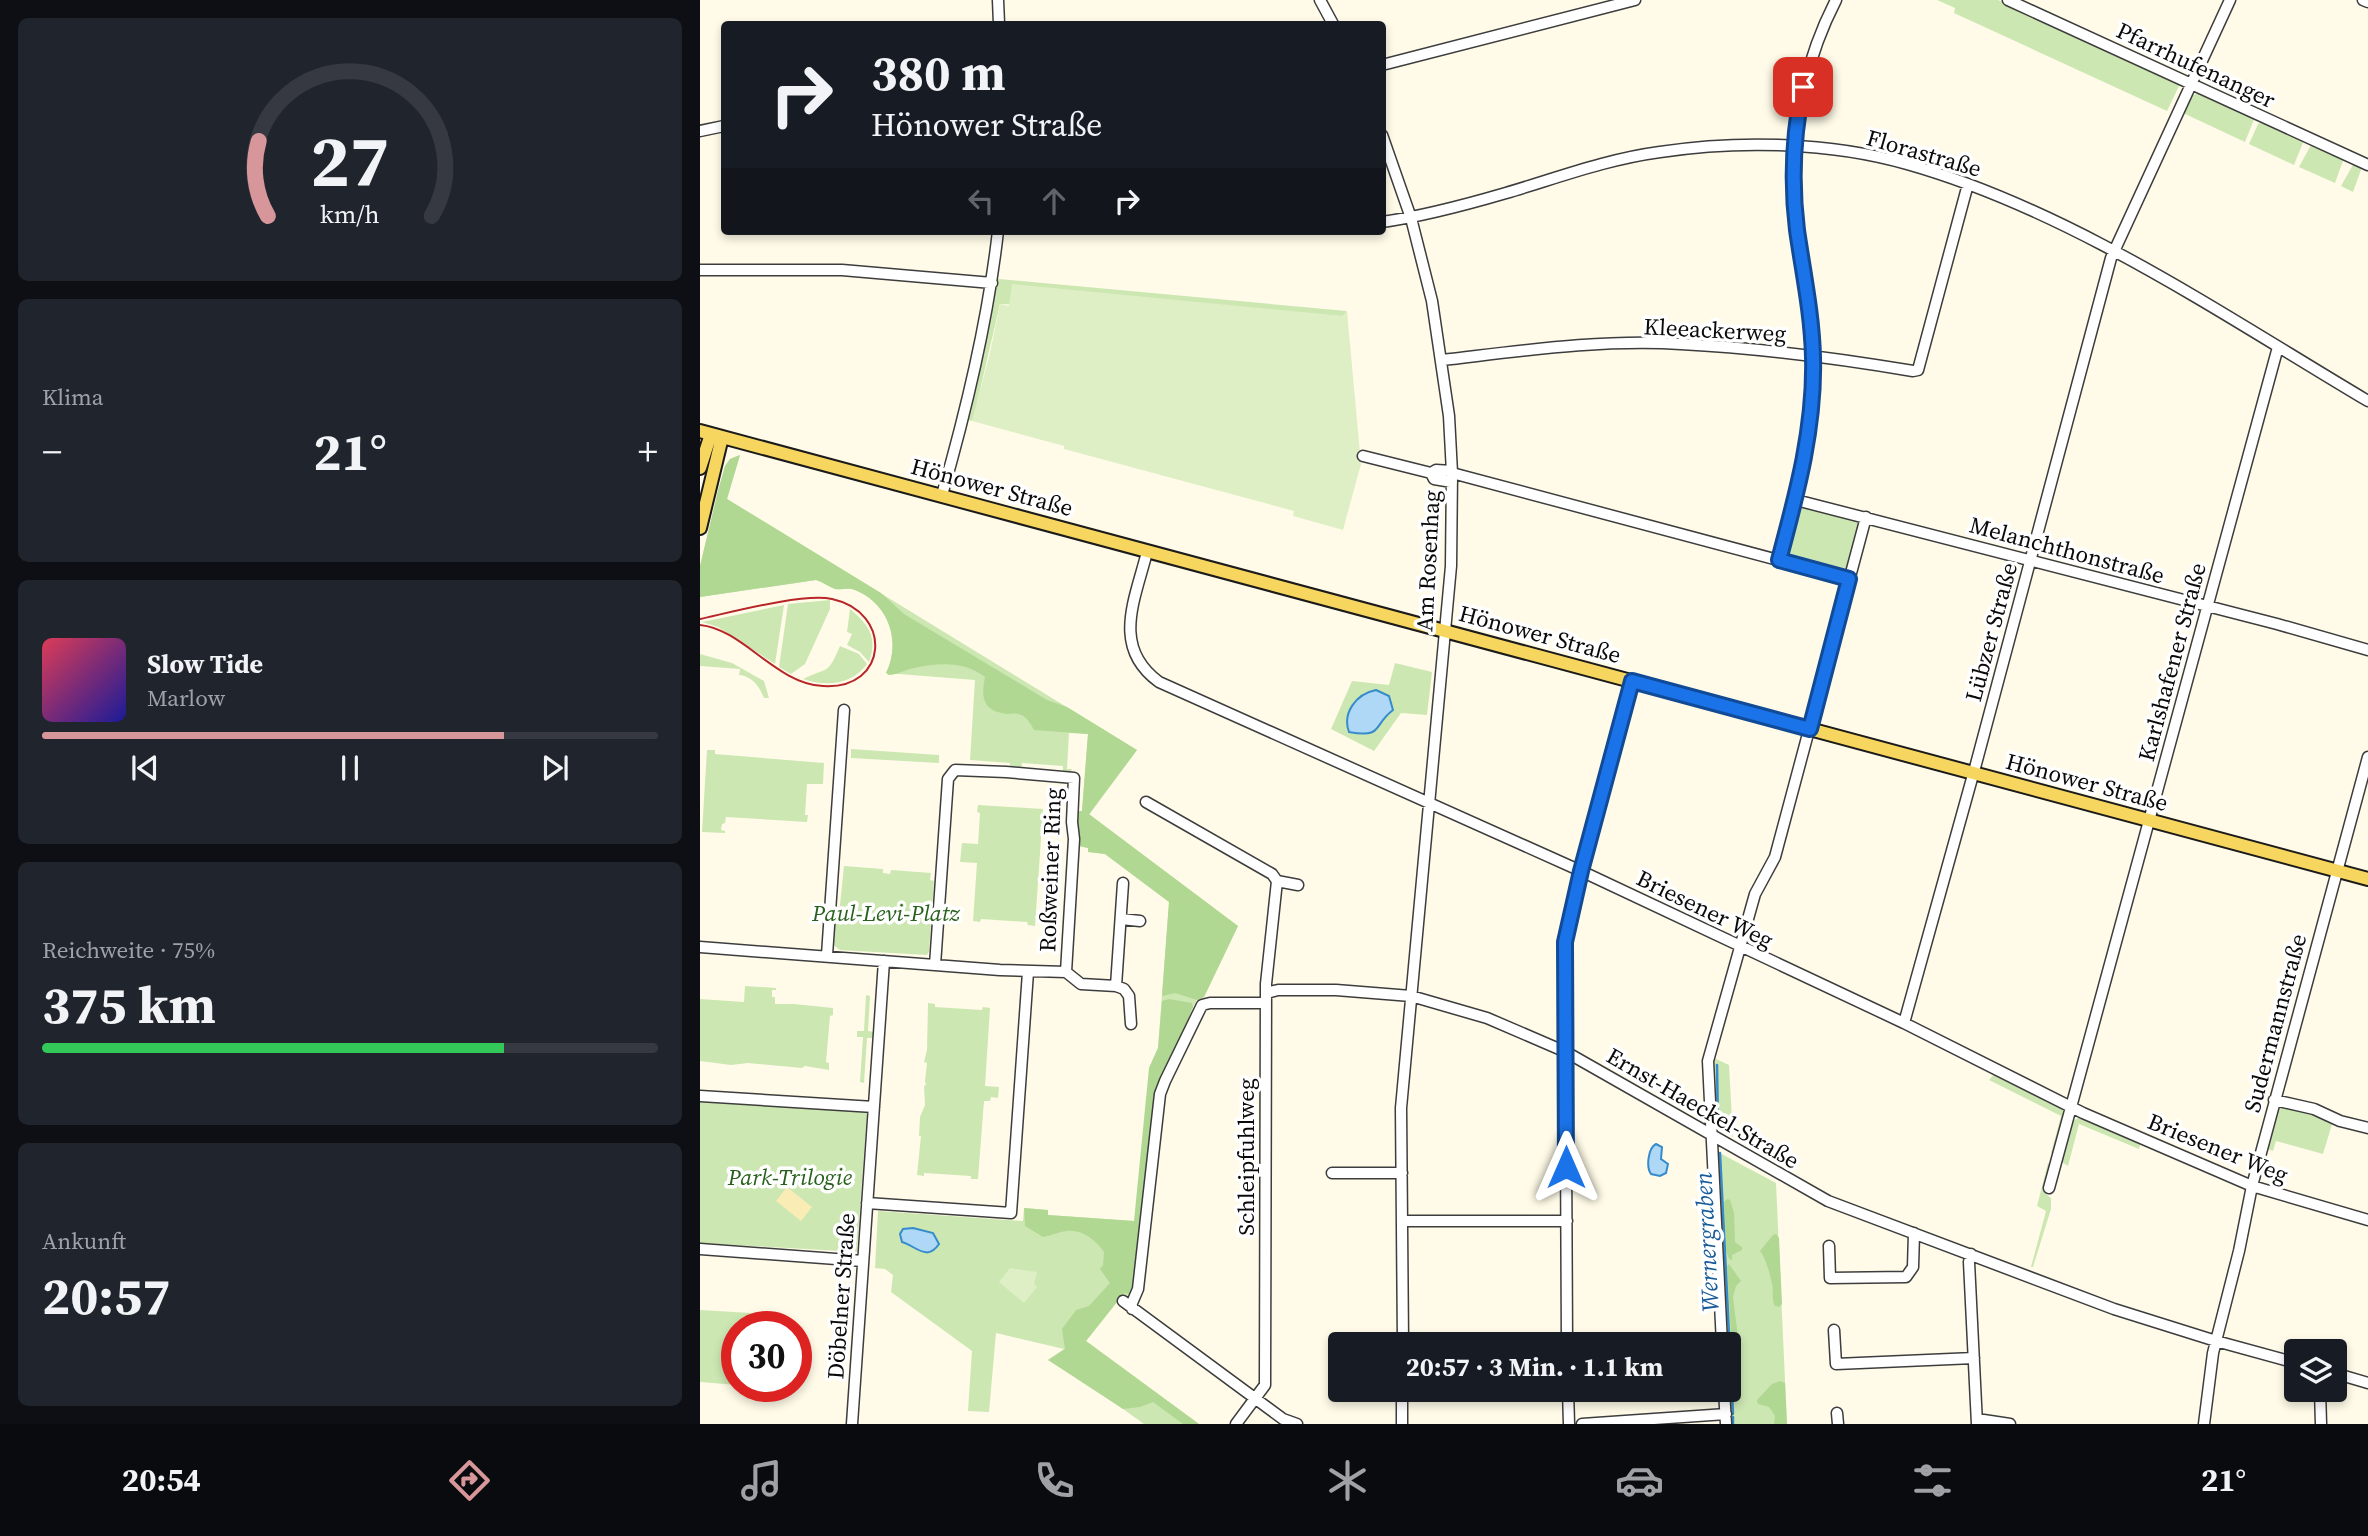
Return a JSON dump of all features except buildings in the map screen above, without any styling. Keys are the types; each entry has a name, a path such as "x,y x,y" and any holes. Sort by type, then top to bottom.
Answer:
{"main road":[{"name":"Hönower Straße","path":"711,434 2368,879"},
{"path":"700,468 711,434"},
{"path":"700,525 711,434"}],"street":[{"path":"998,0 999,21"},
{"path":"1320,0 1331,21"},
{"path":"1386,64 1635,0"},
{"path":"1779,560 1796,500 1811,416 1813,355 1797,227 1794,146 1807,72 1819,33 1836,0"},
{"name":"Pfarrhufenanger","path":"2008,0 2368,165"},
{"name":"Lübzer Straße","path":"1904,1023 1974,774 2114,251 2230,0"},
{"path":"700,131 721,127"},
{"name":"Florastraße","path":"1386,221 1460,206 1632,156 1728,144 1794,146 1849,152 1905,163 1969,184 2114,251 2368,401"},
{"name":"Am Rosenhag","path":"1386,146 1411,218 1432,301 1449,416 1452,475 1451,566 1401,1108 1403,1332"},
{"name":"Kleeackerweg","path":"1442,360 1532,349 1665,344 1813,355 1913,371 1918,369 1969,184"},
{"path":"942,495 978,359 992,284 998,235"},
{"path":"700,270 842,270 992,284"},
{"name":"Karlshafener Straße","path":"2049,1188 2278,347"},
{"path":"1363,456 1431,473 1434,479 1452,475 1849,579"},
{"name":"Melanchthonstraße","path":"1796,500 2368,650"},
{"path":"1721,1332 1708,1061 1755,894 1775,858 1866,517"},
{"name":"Briesener Weg","path":"1147,552 1129,632 1135,656 1144,670 1159,682 1581,871 1904,1023 2073,1107 2252,1186 2368,1220"},
{"path":"1567,1332 1565,942 1581,871 1632,681"},
{"path":"827,955 844,710"},
{"name":"Sudermannstraße","path":"2204,1424 2216,1341 2252,1186 2368,757"},
{"name":"Roßweiner Ring","path":"935,965 948,779 954,770 1074,778 1074,839 1066,972 1081,984 1116,986"},
{"path":"1146,802 1272,874 1277,881 1298,885"},
{"name":"Schleipfuhlweg","path":"1236,1424 1265,1385 1266,998 1268,946 1277,881"},
{"path":"1123,883 1116,986 1124,989 1129,996 1131,1024"},
{"path":"1121,919 1140,920"},
{"path":"700,947 1028,972 1066,972"},
{"name":"Döbelner Straße","path":"852,1424 884,961"},
{"path":"867,1203 1011,1213 1028,972"},
{"name":"Ernst-Haeckel-Straße","path":"1132,1309 1138,1289 1160,1094 1202,1005 1266,998 1278,990 1336,990 1411,996 1487,1018 1566,1052 1828,1201 2081,1297 2216,1341 2284,1360"},
{"path":"700,1096 874,1107"},
{"path":"2274,1100 2314,1109 2340,1121 2368,1128"},
{"path":"1332,1173 1402,1173"},
{"path":"1402,1222 1567,1221"},
{"path":"1829,1246 1830,1278 1906,1277 1913,1267 1914,1233"},
{"path":"700,1249 863,1261"},
{"path":"1971,1254 1969,1262 1977,1422 2010,1424"},
{"path":"1123,1301 1283,1419 1297,1424"},
{"path":"1834,1329 1836,1364 1973,1358"},
{"path":"2347,1377 2368,1383"},
{"path":"1402,1402 1402,1424"},
{"path":"1568,1402 1569,1424"},
{"path":"2320,1402 2321,1424"},
{"path":"1582,1424 1726,1419"}],"green space":[{"path":"1937,0 1998,0 2180,84 2167,111 1954,13 1955,8"},
{"path":"2202,93 2255,117 2245,142 2183,113 2191,97"},
{"path":"2263,121 2304,140 2294,165 2249,144 2258,124"},
{"path":"2312,143 2344,158 2335,183 2299,167"},
{"path":"2354,163 2362,167 2353,192 2341,186"},
{"path":"996,280 1347,311 1343,316 1000,304 974,416 972,421 968,420 950,485 983,352"},
{"path":"1012,284 1343,316 1347,311 1361,464 1343,530 1293,516 1294,511 1064,449 1064,446 972,421 1000,304 1009,306"},
{"path":"740,455 727,499 1137,750 1089,815 1238,926 1204,997 1197,1000 1193,1007 1163,1078 1149,1068 1158,1048 1169,902 1105,854 1088,852 1088,848 1079,846 1075,811 1082,811 1088,734 1069,733 1067,769 1072,769 1070,773 1063,773 1063,766 1022,763 1021,770 1010,769 1010,763 970,760 975,680 886,673 891,661 892,636 883,612 864,595 852,589 835,589 816,580 700,597 700,566 725,466 730,459"},
{"path":"740,455 727,499 881,593 904,614 1047,700 1067,707 1137,750 1089,814 1238,926 1204,997 1197,1000 1175,993 1162,996 1169,902 1105,854 1088,852 1088,848 1079,846 1075,811 1082,811 1088,734 1034,730 1021,715 992,710 985,702 985,677 958,665 930,665 889,675 886,673 891,661 892,636 883,612 875,603 852,589 835,589 816,580 700,597 700,566 725,466 730,459"},
{"path":"1802,505 1855,518 1859,523 1848,569 1840,574 1788,558 1785,552 1797,509"},
{"path":"830,600 830,609 805,664 791,674 779,667 788,604"},
{"path":"784,605 775,664 718,627 702,622"},
{"path":"850,609 870,632 872,653 869,662 860,652 847,645 852,634 847,632"},
{"path":"840,646 859,654 867,664 861,671 838,682 821,683 803,679 830,666"},
{"path":"700,654 732,663 764,681 769,698 764,698 752,680 739,675 740,669 700,666"},
{"path":"1395,663 1432,672 1427,715 1401,713 1374,751 1331,729 1352,681 1389,685"},
{"path":"851,749 939,755 939,763 851,758"},
{"path":"707,750 715,750 715,754 824,763 823,784 807,784 807,822 726,817 721,830 725,833 702,832"},
{"path":"978,805 1043,809 1035,926 1028,925 1027,922 981,919 980,922 973,921 977,863 960,862 962,843 978,844"},
{"name":"Paul-Levi-Platz","path":"844,866 883,869 883,873 890,874 891,870 931,873 930,880 934,881 927,955 840,950 831,943 833,924 838,924"},
{"path":"745,986 776,988 772,990 775,1004 833,1008 826,1062 829,1063 829,1070 805,1066 802,1068 748,1063 731,1065 700,1061 700,999 744,1002"},
{"path":"866,995 870,996 868,1031 874,1032 874,1038 867,1038 864,1083 860,1082 863,1037 857,1037 857,1031 864,1031"},
{"path":"1169,999 1192,1003 1193,1007 1158,1089 1135,1288 1130,1294 1124,1293 1086,1341 1199,1424 1183,1424 1153,1402 1123,1409 1048,1360 1065,1349 1062,1329 1076,1310 1089,1306 1110,1283 1100,1269 1104,1252 1088,1236 1072,1231 1043,1237 1025,1226 1024,1208 1048,1210 1048,1215 1134,1221 1149,1068 1158,1048 1162,1001"},
{"path":"928,1003 935,1004 935,1007 982,1010 983,1007 990,1008 985,1086 999,1087 998,1098 991,1097 990,1101 984,1101 978,1179 971,1179 971,1176 924,1173 924,1176 917,1175 920,1117 925,1105 927,1063 924,1062 927,1050"},
{"path":"1714,1058 1729,1065 1733,1137 1714,1127 1711,1066"},
{"path":"1995,1073 2065,1109 2055,1152 2051,1153 2061,1116 1989,1080"},
{"name":"Park-Trilogie","path":"700,1101 867,1112 857,1252 700,1243"},
{"path":"2278,1105 2315,1113 2333,1121 2323,1154 2276,1141 2273,1151 2265,1148"},
{"path":"2079,1117 2141,1142 2139,1149 2079,1124 2068,1166 2059,1160 2072,1122"},
{"path":"1716,1151 1776,1183 1787,1424 1729,1424 1729,1402 1741,1402 1741,1332 1724,1332"},
{"path":"2048,1163 2052,1165 2046,1194 2051,1198 2051,1209 2031,1267 2046,1211 2037,1206"},
{"path":"1730,1200 1734,1213 1735,1242 1742,1247 1742,1250 1732,1255 1732,1260 1726,1250 1724,1202"},
{"path":"1024,1208 1048,1210 1048,1215 1134,1221 1135,1288 1127,1298 1122,1296 1086,1341 1199,1424 1144,1424 1048,1360 1064,1349 996,1333 989,1412 968,1411 972,1351 891,1292 893,1275 885,1269 875,1268 878,1211 1023,1221"},
{"path":"1776,1234 1779,1238 1782,1304 1779,1307 1775,1306 1770,1276 1760,1251"},
{"path":"1729,1264 1741,1281 1736,1286 1733,1297 1737,1332 1731,1332"},
{"path":"1010,1268 1037,1272 1034,1284 1037,1287 1024,1303 999,1282"},
{"path":"700,1310 721,1311 721,1384 700,1382"},
{"path":"1780,1381 1785,1383 1787,1424 1774,1424 1775,1416 1769,1407 1758,1404 1757,1400 1772,1384"}],"sand":[{"path":"787,1187 812,1207 801,1221 776,1201"}],"water":[{"path":"1376,690 1389,696 1393,710 1373,732 1349,732 1347,718 1352,705 1362,696"},
{"path":"1656,1144 1662,1147 1661,1159 1668,1164 1666,1173 1660,1176 1651,1174 1649,1167 1650,1153"},
{"path":"913,1228 933,1233 939,1244 935,1249 926,1252 902,1242 900,1234 903,1229"}],"waterway":[{"name":"Wernergraben","path":"1717,1065 1718,1127"},
{"name":"Wernergraben","path":"1720,1153 1733,1414"},
{"name":"Wernergraben","path":"1733,1417 1733,1424"}],"tram line":[{"path":"700,619 786,601 832,599 852,607 866,619 873,633 875,649 871,664 861,676 845,684 823,686 790,676 731,636 700,625"}],"route":[{"path":"1566,1167 1565,942 1581,871 1632,681 1810,729 1849,579 1779,560 1796,500 1811,416 1813,355 1794,188 1794,146 1803,87"}]}
